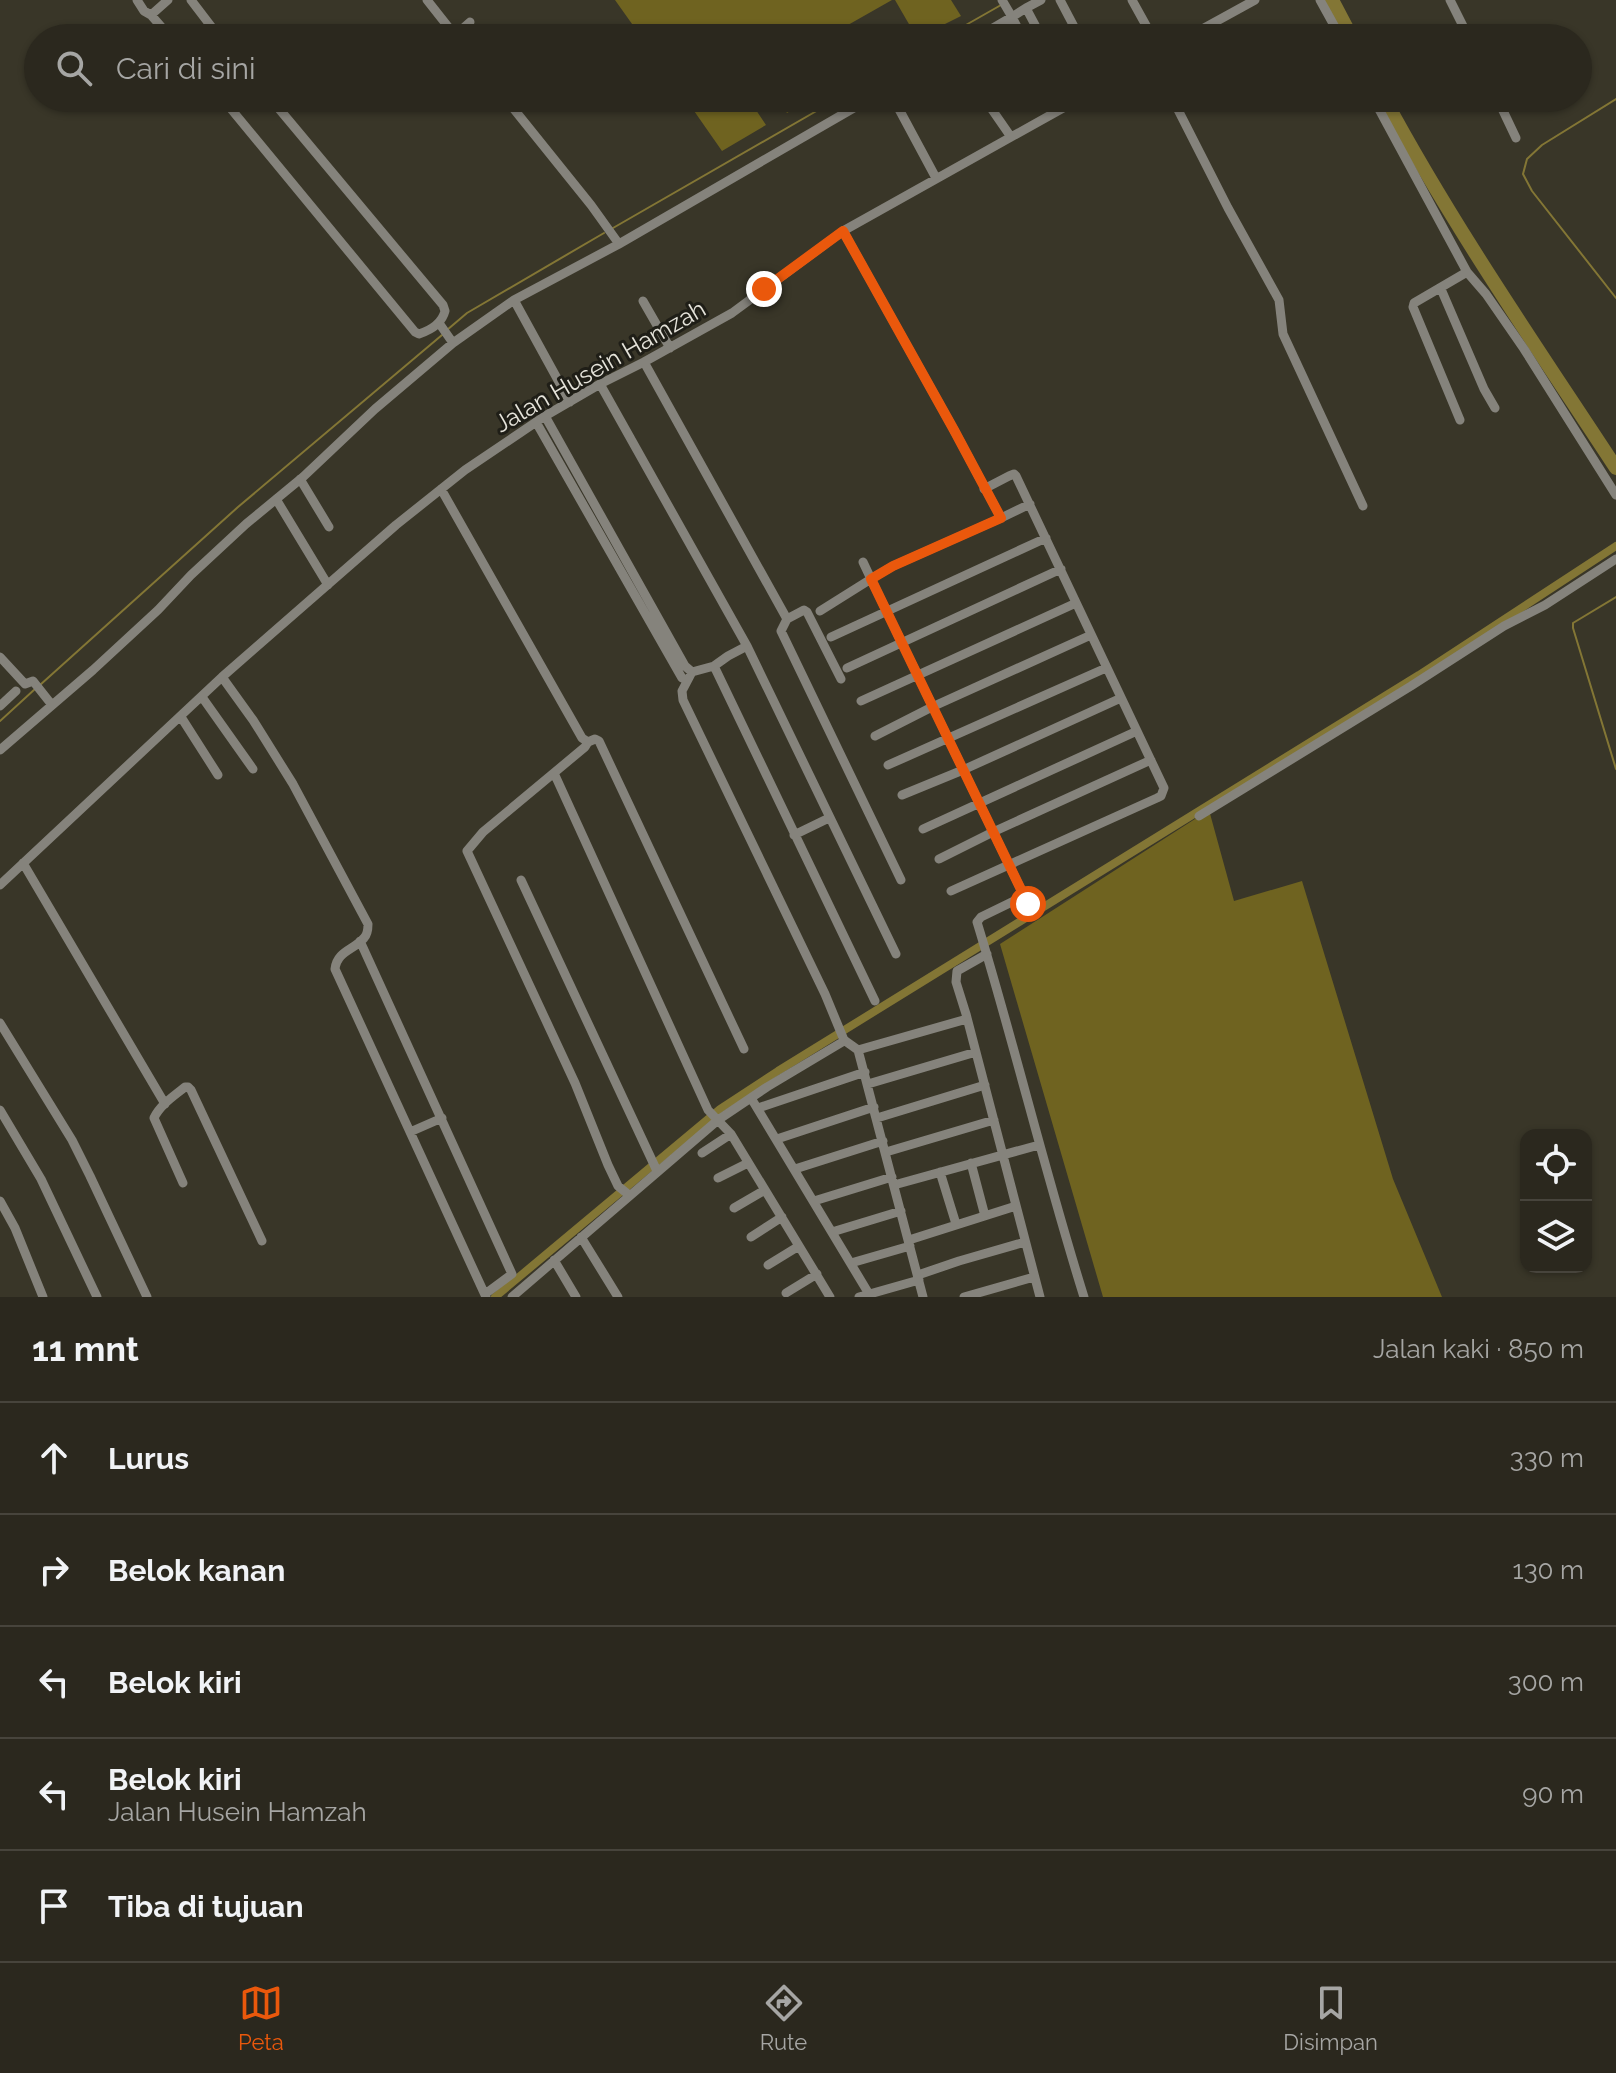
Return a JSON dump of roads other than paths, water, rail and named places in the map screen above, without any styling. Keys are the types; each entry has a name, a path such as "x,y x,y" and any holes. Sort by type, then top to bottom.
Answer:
{"street":[{"path":"137,0 159,24"},
{"path":"151,15 168,0"},
{"path":"191,0 209,24"},
{"path":"427,0 445,24"},
{"path":"1002,0 1016,24"},
{"path":"997,24 1041,0"},
{"path":"1060,0 1073,24"},
{"path":"1132,0 1145,24"},
{"path":"1211,24 1255,0"},
{"path":"1320,0 1333,24"},
{"path":"1450,0 1462,24"},
{"path":"1026,8 1034,24"},
{"path":"234,112 415,332 424,333 440,325 445,311 443,305 282,112"},
{"path":"516,112 617,242"},
{"path":"0,750 50,702 158,610 246,524 452,341 514,300 846,112"},
{"path":"901,112 936,178"},
{"path":"994,112 1011,137"},
{"name":"Jalan Husein Hamzah","path":"0,885 222,677 396,525 465,470 540,419 732,313 843,231 1055,112"},
{"path":"1179,112 1279,300 1283,334 1363,506"},
{"path":"1381,112 1467,272 1524,349 1616,495"},
{"path":"1504,112 1516,138"},
{"path":"843,231 1001,518"},
{"path":"1460,420 1413,307 1414,303 1467,272"},
{"path":"1441,289 1495,408"},
{"path":"514,300 570,402"},
{"path":"643,301 670,348"},
{"path":"440,325 452,341"},
{"path":"644,362 787,619"},
{"path":"600,384 747,646 896,954"},
{"path":"540,419 687,675"},
{"path":"951,891 1161,796 1164,788 1016,476 1014,474 984,489"},
{"path":"300,479 329,527"},
{"path":"441,489 582,738 588,742"},
{"path":"276,499 328,585"},
{"path":"820,611 893,566 1030,504"},
{"path":"831,637 1046,538"},
{"path":"1199,816 1616,559"},
{"path":"863,562 1026,900 981,917 977,922 1084,1297"},
{"path":"847,668 1061,569"},
{"path":"861,701 1076,603"},
{"path":"841,679 807,612 804,610 787,619 781,631 901,880"},
{"path":"875,736 1091,635"},
{"path":"687,675 714,666 747,646"},
{"path":"0,657 25,684 33,681 50,702"},
{"path":"714,666 875,1001"},
{"path":"888,765 1106,668"},
{"path":"687,675 682,691 683,700 825,994 844,1041 858,1050 923,1297"},
{"path":"222,677 293,784 368,924 366,934 337,960 335,969 485,1296 512,1274 360,941"},
{"path":"0,706 16,691"},
{"path":"202,697 253,769"},
{"path":"902,795 1121,698"},
{"path":"181,717 218,775"},
{"path":"923,829 1137,731"},
{"path":"629,1195 618,1186 575,1083 467,855 469,846 483,832 588,742 599,741 744,1049"},
{"path":"939,859 1151,760"},
{"path":"554,773 708,1110 731,1134 830,1297"},
{"path":"794,835 829,818"},
{"path":"23,863 165,1104"},
{"path":"521,880 657,1171"},
{"path":"985,948 957,971 956,982 1040,1297"},
{"path":"858,1050 967,1019"},
{"path":"0,1023 78,1152 147,1297"},
{"path":"512,1297 718,1120 844,1041"},
{"path":"868,1084 976,1052"},
{"path":"758,1108 865,1072"},
{"path":"877,1118 985,1085"},
{"path":"183,1183 154,1118 185,1087 191,1090 262,1241"},
{"path":"751,1098 851,1263 864,1296 959,1261 1025,1242"},
{"path":"777,1139 874,1107"},
{"path":"0,1110 41,1179 97,1297"},
{"path":"410,1132 442,1118"},
{"path":"886,1152 994,1120"},
{"path":"702,1153 731,1134"},
{"path":"795,1169 883,1141"},
{"path":"814,1201 1039,1145"},
{"path":"718,1178 748,1163"},
{"path":"971,1163 985,1216"},
{"path":"940,1172 956,1224"},
{"path":"734,1208 765,1190"},
{"path":"0,1201 15,1228 43,1297"},
{"path":"851,1263 956,1224 1016,1206"},
{"path":"832,1232 901,1211"},
{"path":"751,1237 782,1217"},
{"path":"581,1237 618,1297"},
{"path":"768,1265 799,1246"},
{"path":"554,1260 576,1297"},
{"path":"786,1293 817,1274"},
{"path":"964,1297 1034,1277"}],"waterway":[{"path":"1332,0 1345,24"},
{"path":"968,24 1001,5"},
{"path":"1616,99 1542,145 1527,159 1523,174 1532,191 1616,298"},
{"path":"613,228 815,112"},
{"path":"1392,112 1467,239 1616,468"},
{"path":"447,330 467,313 604,233"},
{"path":"40,685 238,507 442,335"},
{"path":"495,1297 720,1109 1419,675 1616,546"},
{"path":"1616,597 1573,623 1616,769"},
{"path":"0,721 35,689"}]}
